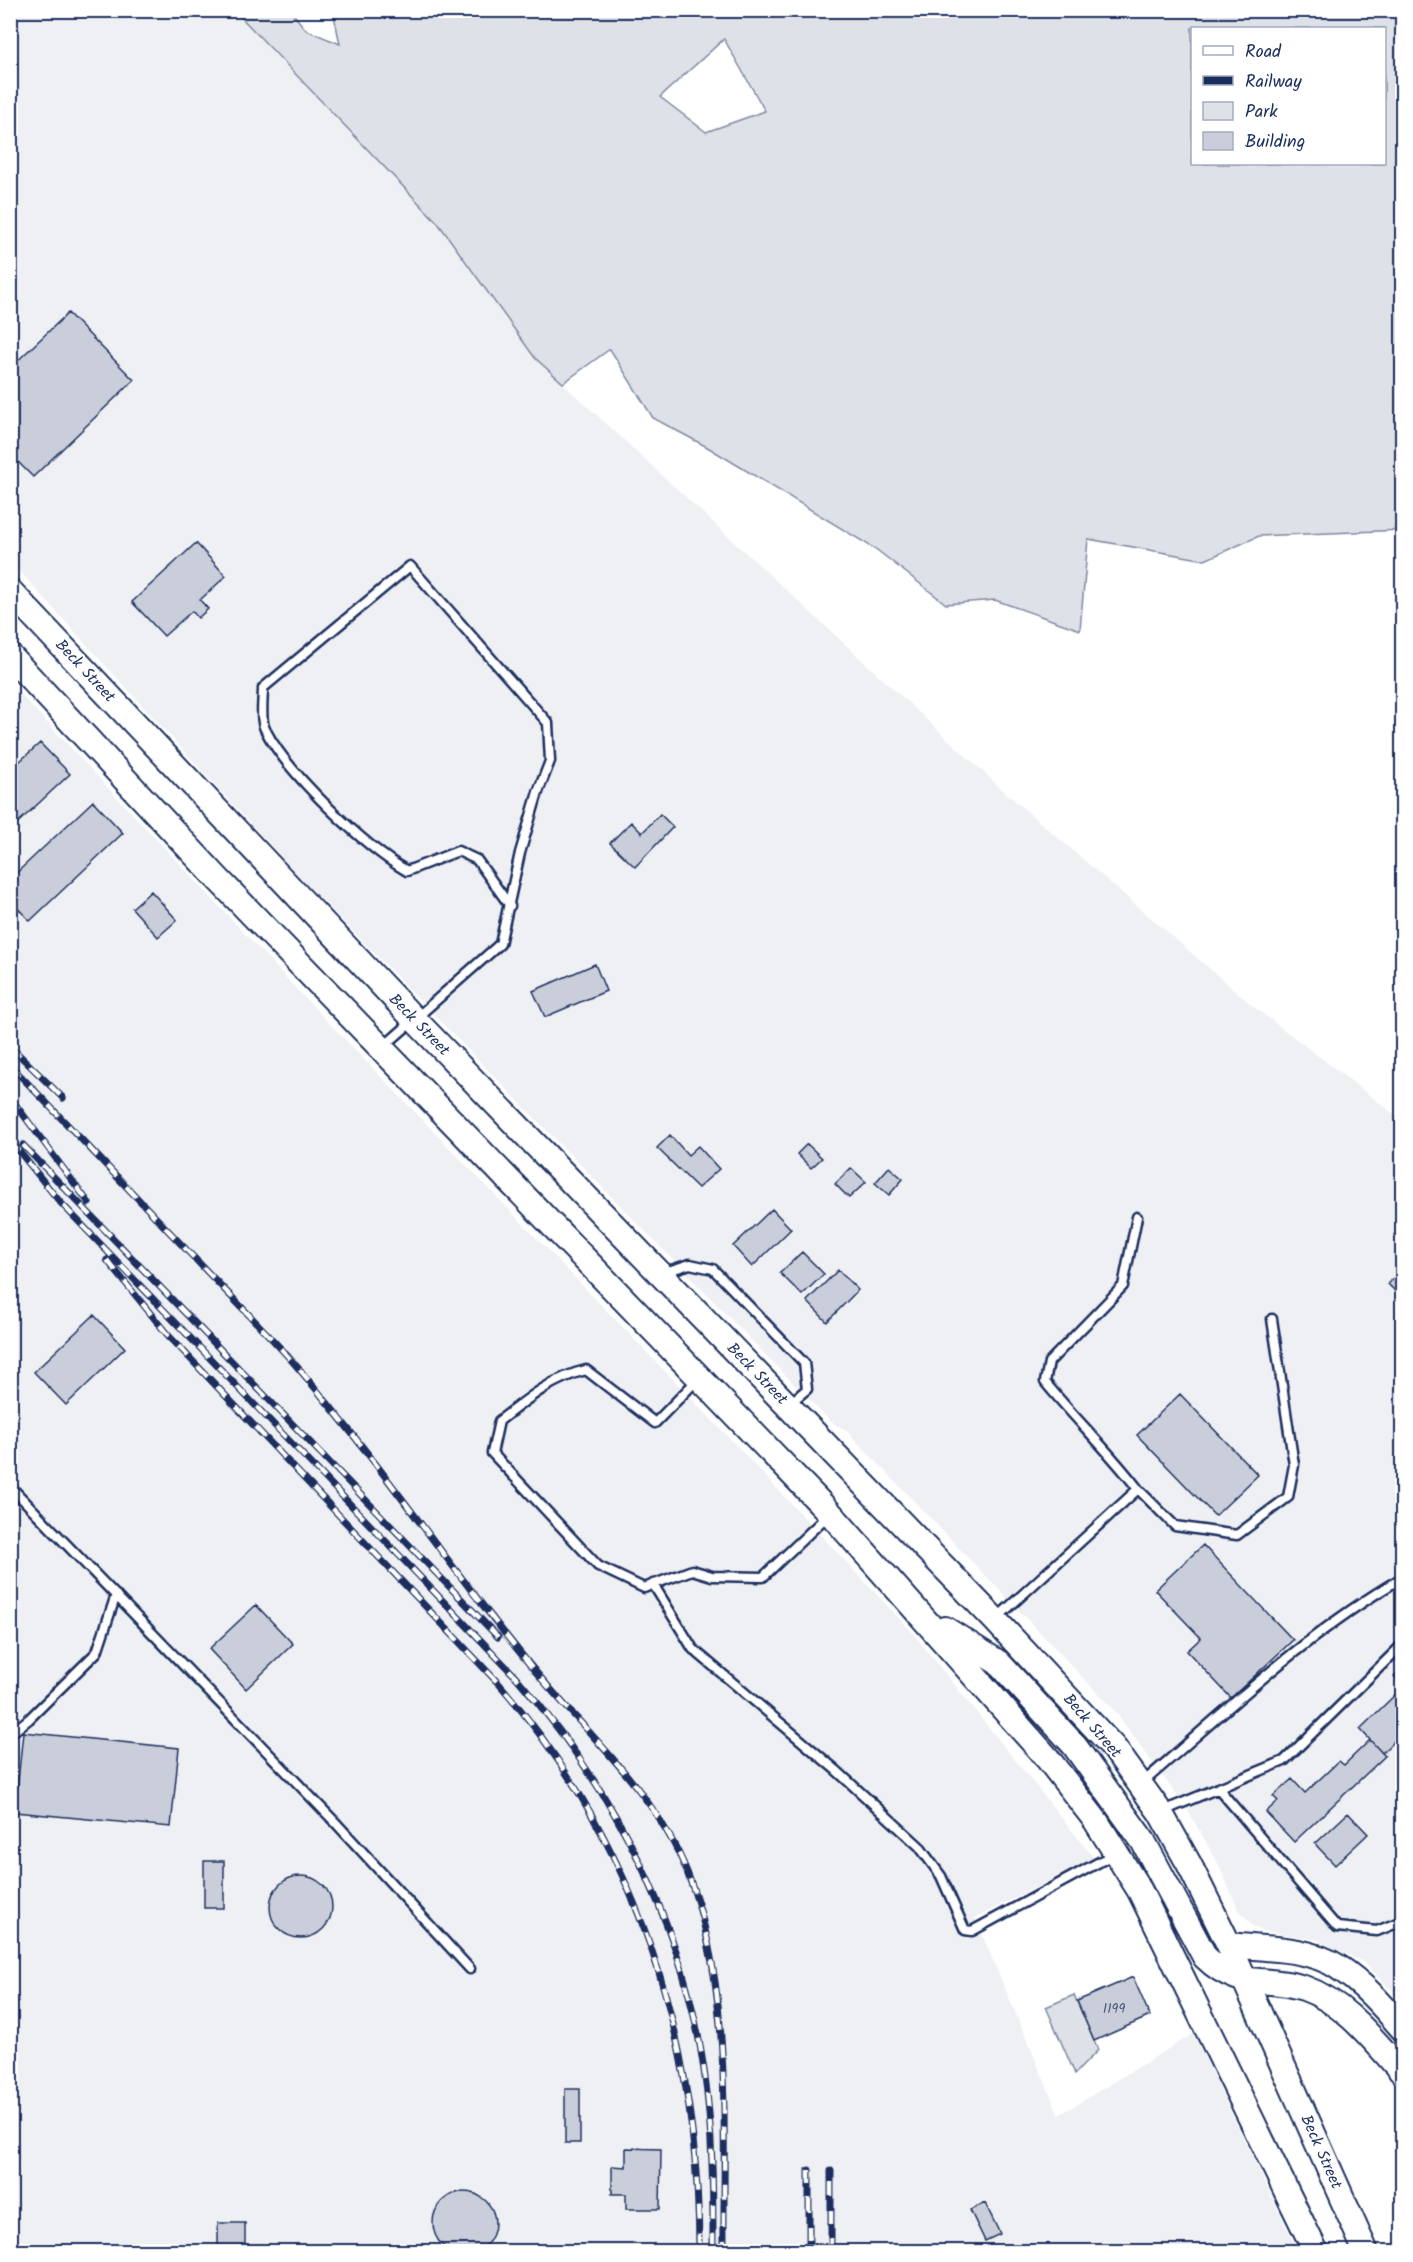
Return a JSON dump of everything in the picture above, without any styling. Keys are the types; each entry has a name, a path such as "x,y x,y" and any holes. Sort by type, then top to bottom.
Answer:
{"main road":[{"name":"Beck Street","path":"10,591 414,1019 1085,1714 1141,1784 1160,1812 1229,1945 1366,2252"},
{"path":"10,656 216,877 830,1513 1048,1759 1117,1852 1180,1968 1317,2252"},
{"path":"921,1613 999,1663 1049,1715 1098,1775 1143,1841 1205,1957 1219,1970 1244,1980 1305,1989 1329,2001 1361,2028 1402,2072"},
{"path":"1229,1945 1302,1953 1337,1966 1372,1994 1402,2028"}],"lane":[{"path":"381,1048 500,944 510,906 523,843 550,761 548,723 410,566 262,688 264,728 301,780 383,857 406,871 458,851 477,860 510,906"},
{"path":"1137,1217 1123,1286 1049,1362 1045,1382 1071,1414 1120,1465 1138,1489 1175,1526 1237,1534 1288,1497 1294,1465 1272,1319"},
{"path":"659,1274 690,1264 713,1269 804,1363 807,1389 787,1406"},
{"path":"700,1377 655,1423 586,1370 568,1374 543,1388 499,1421 492,1453 598,1566 644,1588 692,1570 712,1576 763,1576 830,1513"},
{"path":"10,1486 335,1822 470,1969"},
{"path":"995,1620 1138,1489"},
{"path":"1141,1784 1267,1675 1357,1604 1402,1578"},
{"path":"653,1584 693,1649 836,1770 919,1846 941,1876 965,1930 972,1931 1117,1852"},
{"path":"10,1734 29,1719 96,1652 116,1595"},
{"path":"1160,1812 1284,1761 1400,1647"},
{"path":"1218,1788 1337,1927 1377,1931 1402,1921"}],"shaded area":[{"path":"11,11 235,11 438,223 535,358 1005,792 1254,1007 1402,1120 1402,2000 1363,1962 1315,1939 1264,1931 1253,1926 1238,1909 1218,1863 1187,1809 1114,1710 846,1430 831,1422 291,868 11,562"},
{"path":"10,683 304,997 716,1424 911,1631 1094,1858 975,1918 1059,2115 1193,2034 1298,2251 11,2251"}],"green space":[{"path":"235,11 291,11 306,30 340,44 333,11 1402,11 1402,530 1259,536 1205,560 1088,539 1080,630 995,600 946,604 877,550 709,448 653,418 610,349 563,383 535,358 438,223","holes":["724,39 765,111 706,132 660,97"]},
{"path":"1074,1995 1098,2050 1075,2074 1046,2007"}],"building":[{"path":"68,313 134,380 33,477 10,454 10,368"},
{"path":"196,543 226,576 200,600 208,609 198,618 192,611 164,636 132,602"},
{"path":"40,743 70,774 10,830 10,770"},
{"path":"93,801 123,833 30,921 10,900 10,879"},
{"path":"660,814 673,827 635,867 610,843 631,822 642,833"},
{"path":"151,891 177,920 158,937 132,908"},
{"path":"595,964 606,991 545,1017 533,991"},
{"path":"670,1135 688,1155 698,1146 719,1169 698,1188 657,1148"},
{"path":"807,1144 822,1158 811,1168 797,1154"},
{"path":"889,1167 903,1179 889,1195 875,1183"},
{"path":"851,1168 866,1182 849,1198 835,1184"},
{"path":"772,1209 791,1229 752,1267 733,1246"},
{"path":"802,1252 824,1274 802,1295 780,1273"},
{"path":"1402,1269 1402,1298 1388,1284"},
{"path":"838,1270 858,1290 827,1322 807,1301"},
{"path":"94,1315 125,1348 66,1405 34,1372"},
{"path":"1180,1394 1258,1475 1215,1516 1137,1435"},
{"path":"1203,1545 1293,1640 1231,1698 1187,1651 1201,1638 1155,1590"},
{"path":"256,1605 293,1644 246,1689 209,1649"},
{"path":"1402,1669 1402,1685 1394,1677"},
{"path":"1402,1688 1402,1733 1382,1753 1360,1729"},
{"path":"23,1732 179,1748 171,1827 15,1812"},
{"path":"1370,1740 1385,1756 1294,1842 1266,1812 1278,1801 1273,1796 1292,1779 1305,1793 1339,1761 1344,1765"},
{"path":"1348,1813 1368,1834 1335,1865 1315,1844"},
{"path":"204,1861 224,1861 224,1908 204,1908"},
{"path":"295,1876 307,1876 323,1885 330,1895 332,1907 330,1919 323,1929 307,1938 295,1938 284,1933 275,1924 270,1913 270,1901 275,1890 284,1881"},
{"path":"1133,1977 1150,2016 1094,2041 1077,2001"},
{"path":"565,2089 580,2089 580,2143 565,2143"},
{"path":"626,2148 661,2149 660,2209 626,2209 626,2194 612,2194 612,2166 626,2167"},
{"path":"464,2192 476,2194 486,2201 493,2211 495,2223 493,2235 486,2245 476,2252 464,2254 452,2252 442,2245 435,2235 433,2223 435,2211 442,2201 452,2194"},
{"path":"985,2203 1000,2234 985,2241 970,2210"},
{"path":"218,2223 245,2223 245,2248 218,2248"},
{"path":"306,2248 363,2248 363,2252 306,2252"}],"railway":[{"path":"10,1046 63,1098"},
{"path":"10,1065 299,1369 358,1441 526,1660 636,1787 673,1842 687,1872 702,1916 719,2011 724,2108 724,2252"},
{"path":"10,1097 89,1203"},
{"path":"10,1140 60,1202 516,1677 583,1764 613,1811 661,1910 694,2015 704,2070 711,2138 713,2252"},
{"path":"23,1145 498,1637"},
{"path":"107,1260 167,1334 501,1686 549,1748 590,1812 624,1880 652,1950 673,2023 687,2097 696,2174 699,2252"},
{"path":"809,2170 809,2252"},
{"path":"831,2171 831,2252"}]}
